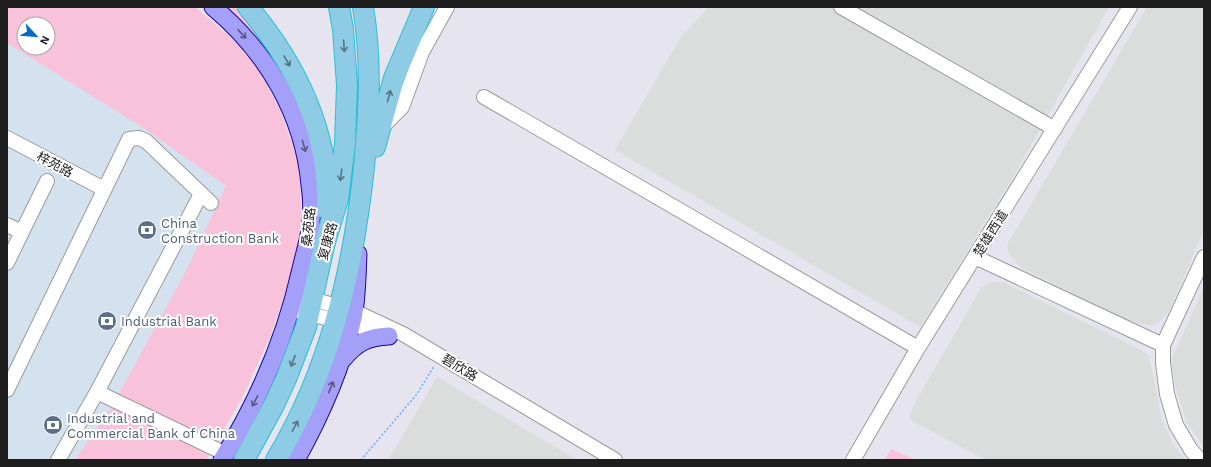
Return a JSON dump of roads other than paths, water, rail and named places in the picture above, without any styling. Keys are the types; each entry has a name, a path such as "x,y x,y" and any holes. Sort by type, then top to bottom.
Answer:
{"highway":[{"path":"248,7 271,36 288,63 302,88 313,115 322,148 326,176 327,197 325,242"},
{"name":"复康路","path":"276,460 299,418 328,349 329,314 325,242 338,199 345,144 347,85 340,7"},
{"name":"复康路","path":"231,458 274,405 286,379 329,314 359,215 370,98 369,50 363,7"},
{"path":"359,215 394,78 424,7"}],"main road":[{"name":"桑苑路","path":"213,7 244,36 262,58 276,79 294,116 305,151 311,186 310,230 329,314 276,353 231,458"},
{"path":"329,314 341,362"},
{"path":"296,460 318,418 341,362 352,348 358,344 373,338 389,336"}],"street":[{"path":"380,129 402,107 422,52 447,7"},
{"path":"841,7 1055,129"},
{"name":"楚雄西道","path":"853,460 918,348 1130,7"},
{"path":"484,97 918,348"},
{"name":"梓苑路","path":"7,138 103,191"},
{"path":"7,390 129,139 139,138 146,141 206,199 58,460"},
{"name":"梓苑路","path":"7,145 103,191"},
{"path":"7,262 47,181"},
{"path":"7,225 22,232"},
{"path":"975,257 1163,345"},
{"path":"1200,460 1191,450 1176,425 1167,394 1163,363 1163,345 1204,257"},
{"name":"碧欣路","path":"329,314 402,342 604,460"},
{"name":"碧欣路","path":"329,314 403,334 615,460"},
{"path":"276,353 289,338 329,314"},
{"path":"97,392 231,458"}],"place":[{"name":"China Construction Bank","path":"147,230"},
{"name":"Industrial Bank","path":"107,321"},
{"name":"Industrial and Commercial Bank of China","path":"53,425"}]}
